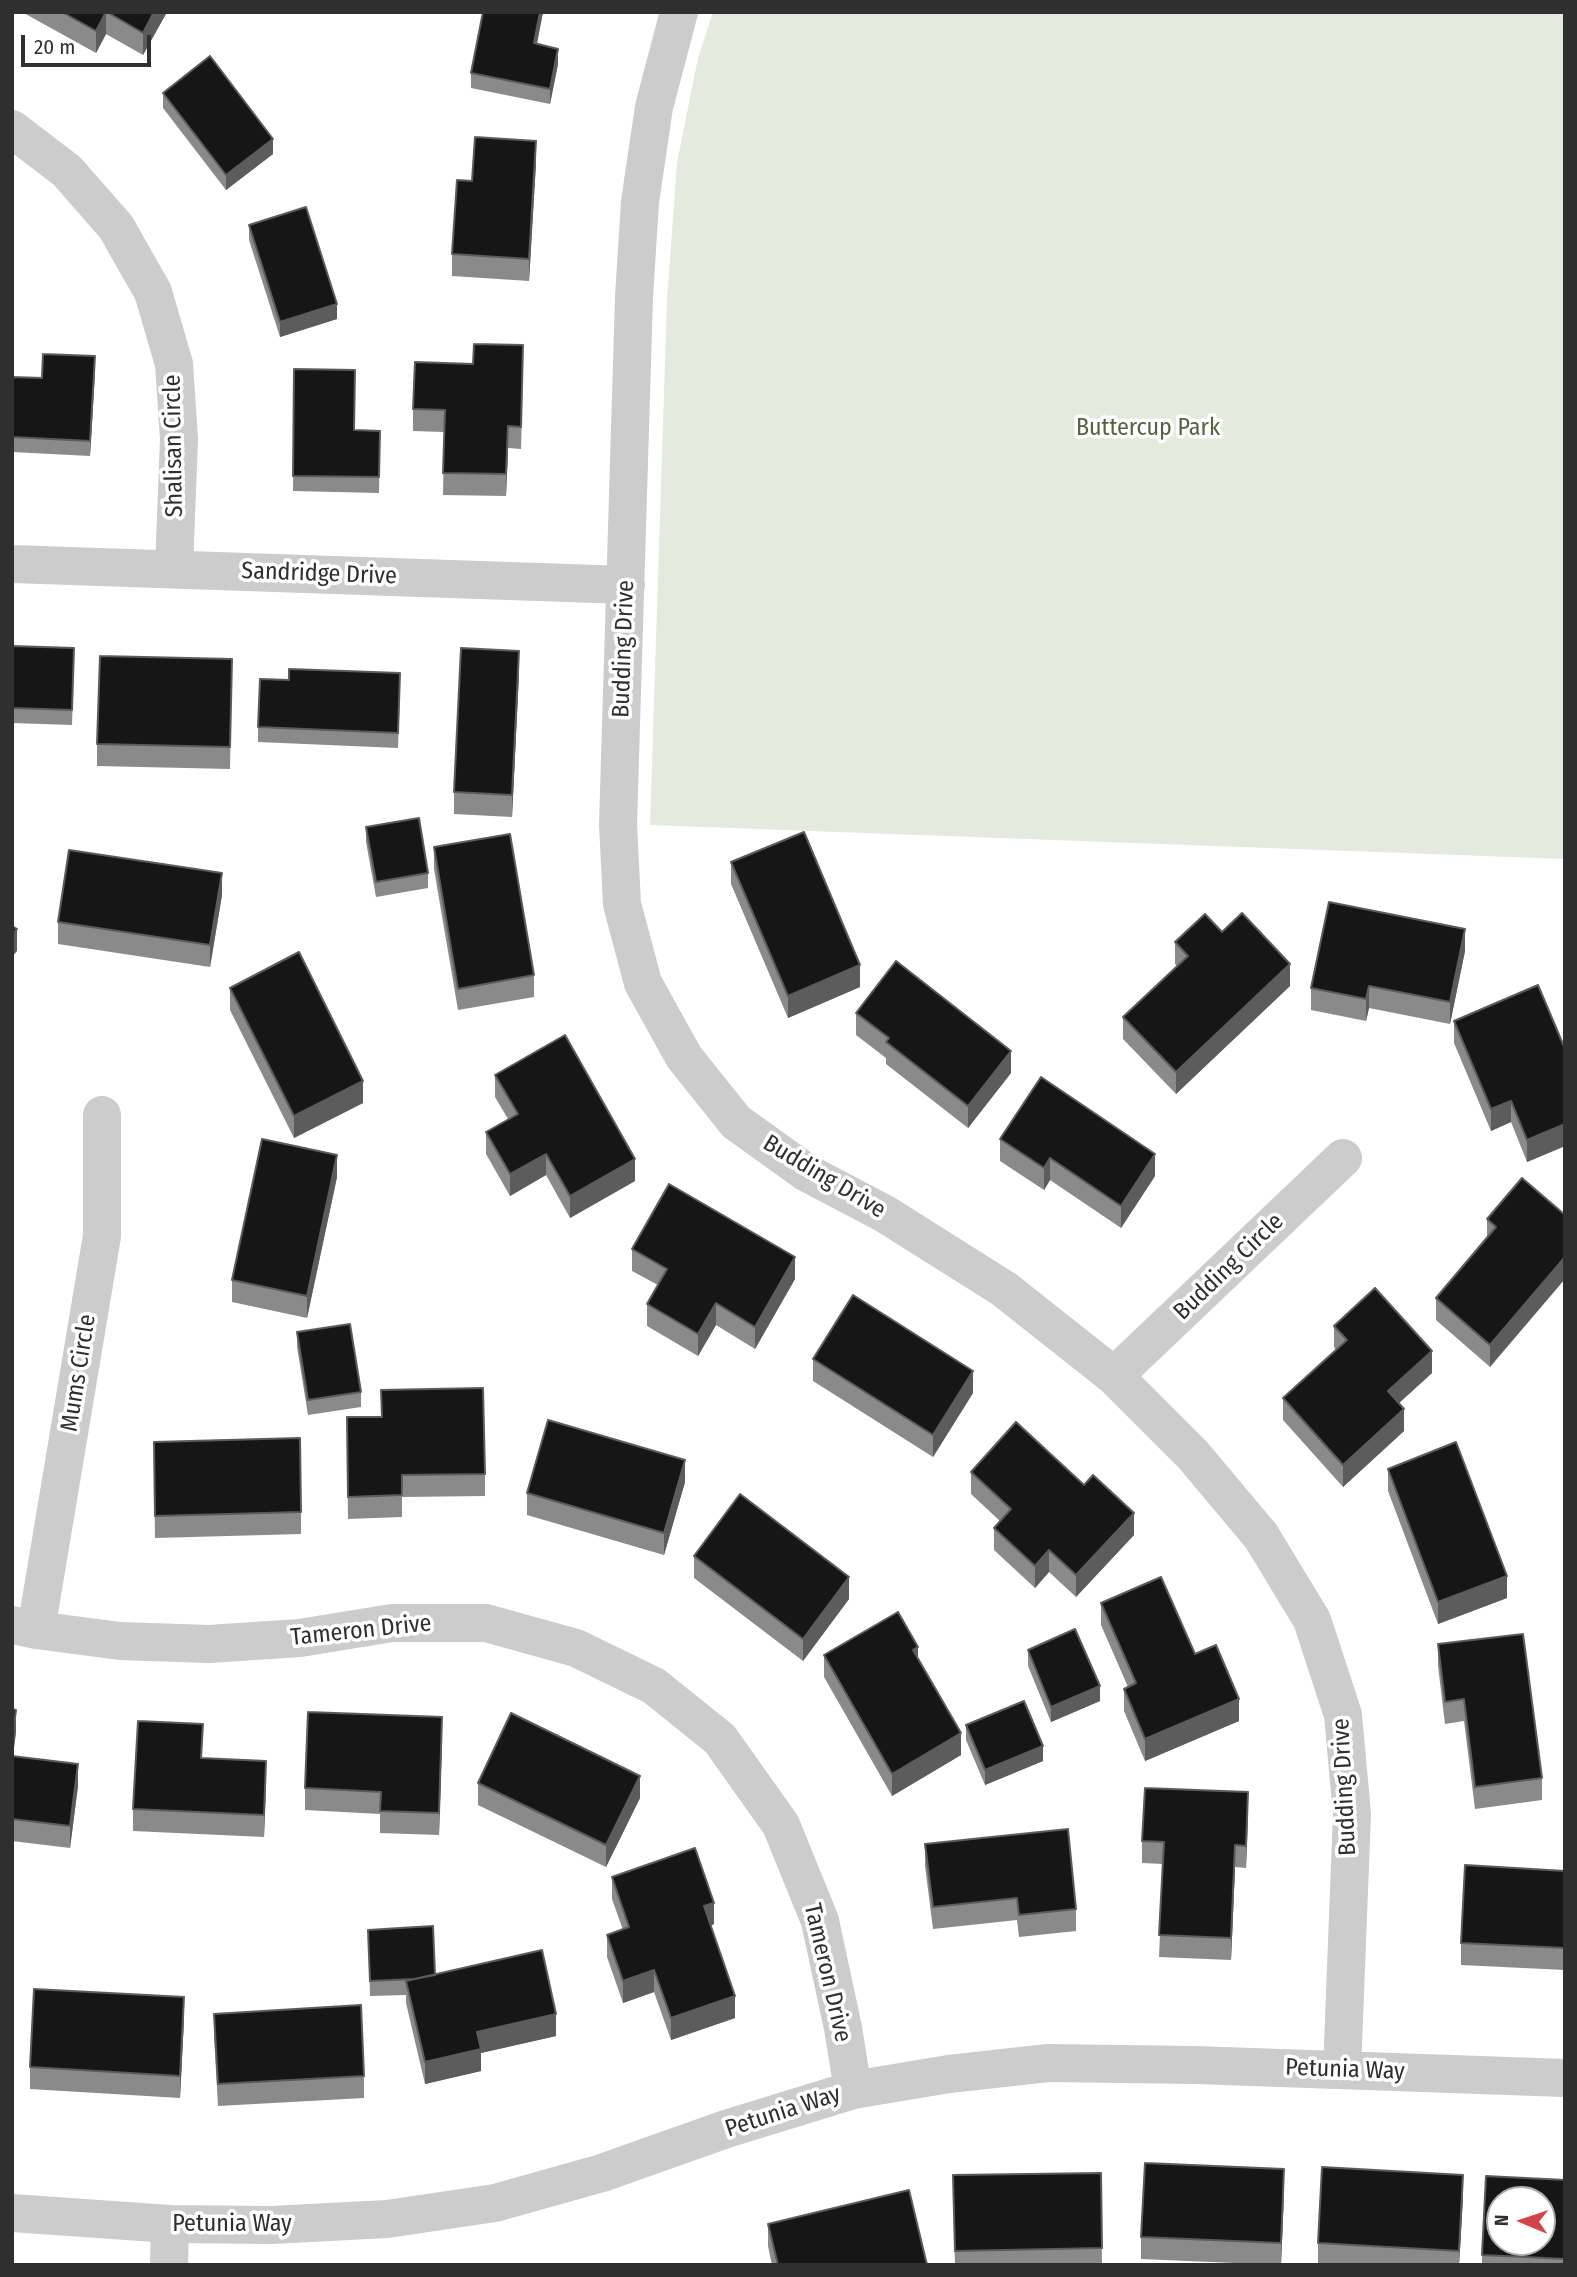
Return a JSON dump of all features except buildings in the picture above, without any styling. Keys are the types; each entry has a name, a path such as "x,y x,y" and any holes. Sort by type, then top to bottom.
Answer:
{"street":[{"name":"Budding Drive","path":"679,12 654,107 640,202 634,298 618,824 622,904 643,983 684,1057 736,1122 807,1173 885,1213 1004,1289 1114,1376 1193,1455 1261,1536 1312,1620 1343,1715 1352,1814 1342,2070"},
{"name":"Shalisan Circle","path":"12,129 67,171 116,227 152,292 174,364 179,439 174,569"},
{"name":"Sandridge Drive","path":"12,564 626,585"},
{"name":"Mums Circle","path":"24,1628 102,1236 102,1115"},
{"name":"Budding Circle","path":"1114,1376 1343,1157"},
{"name":"Tameron Drive","path":"24,1628 120,1641 209,1644 300,1638 392,1623 486,1623 576,1648 654,1686 720,1739 781,1825 820,1921 853,2090"},
{"name":"Petunia Way","path":"12,2213 170,2224 272,2225 387,2220 495,2203 602,2173 726,2129 853,2090 949,2074 1048,2063 1195,2065 1565,2078"},
{"path":"169,2265 170,2224"}],"green space":[{"name":"Buttercup Park","path":"713,12 1565,12 1565,859 650,825 667,300 677,163 698,58"}]}
